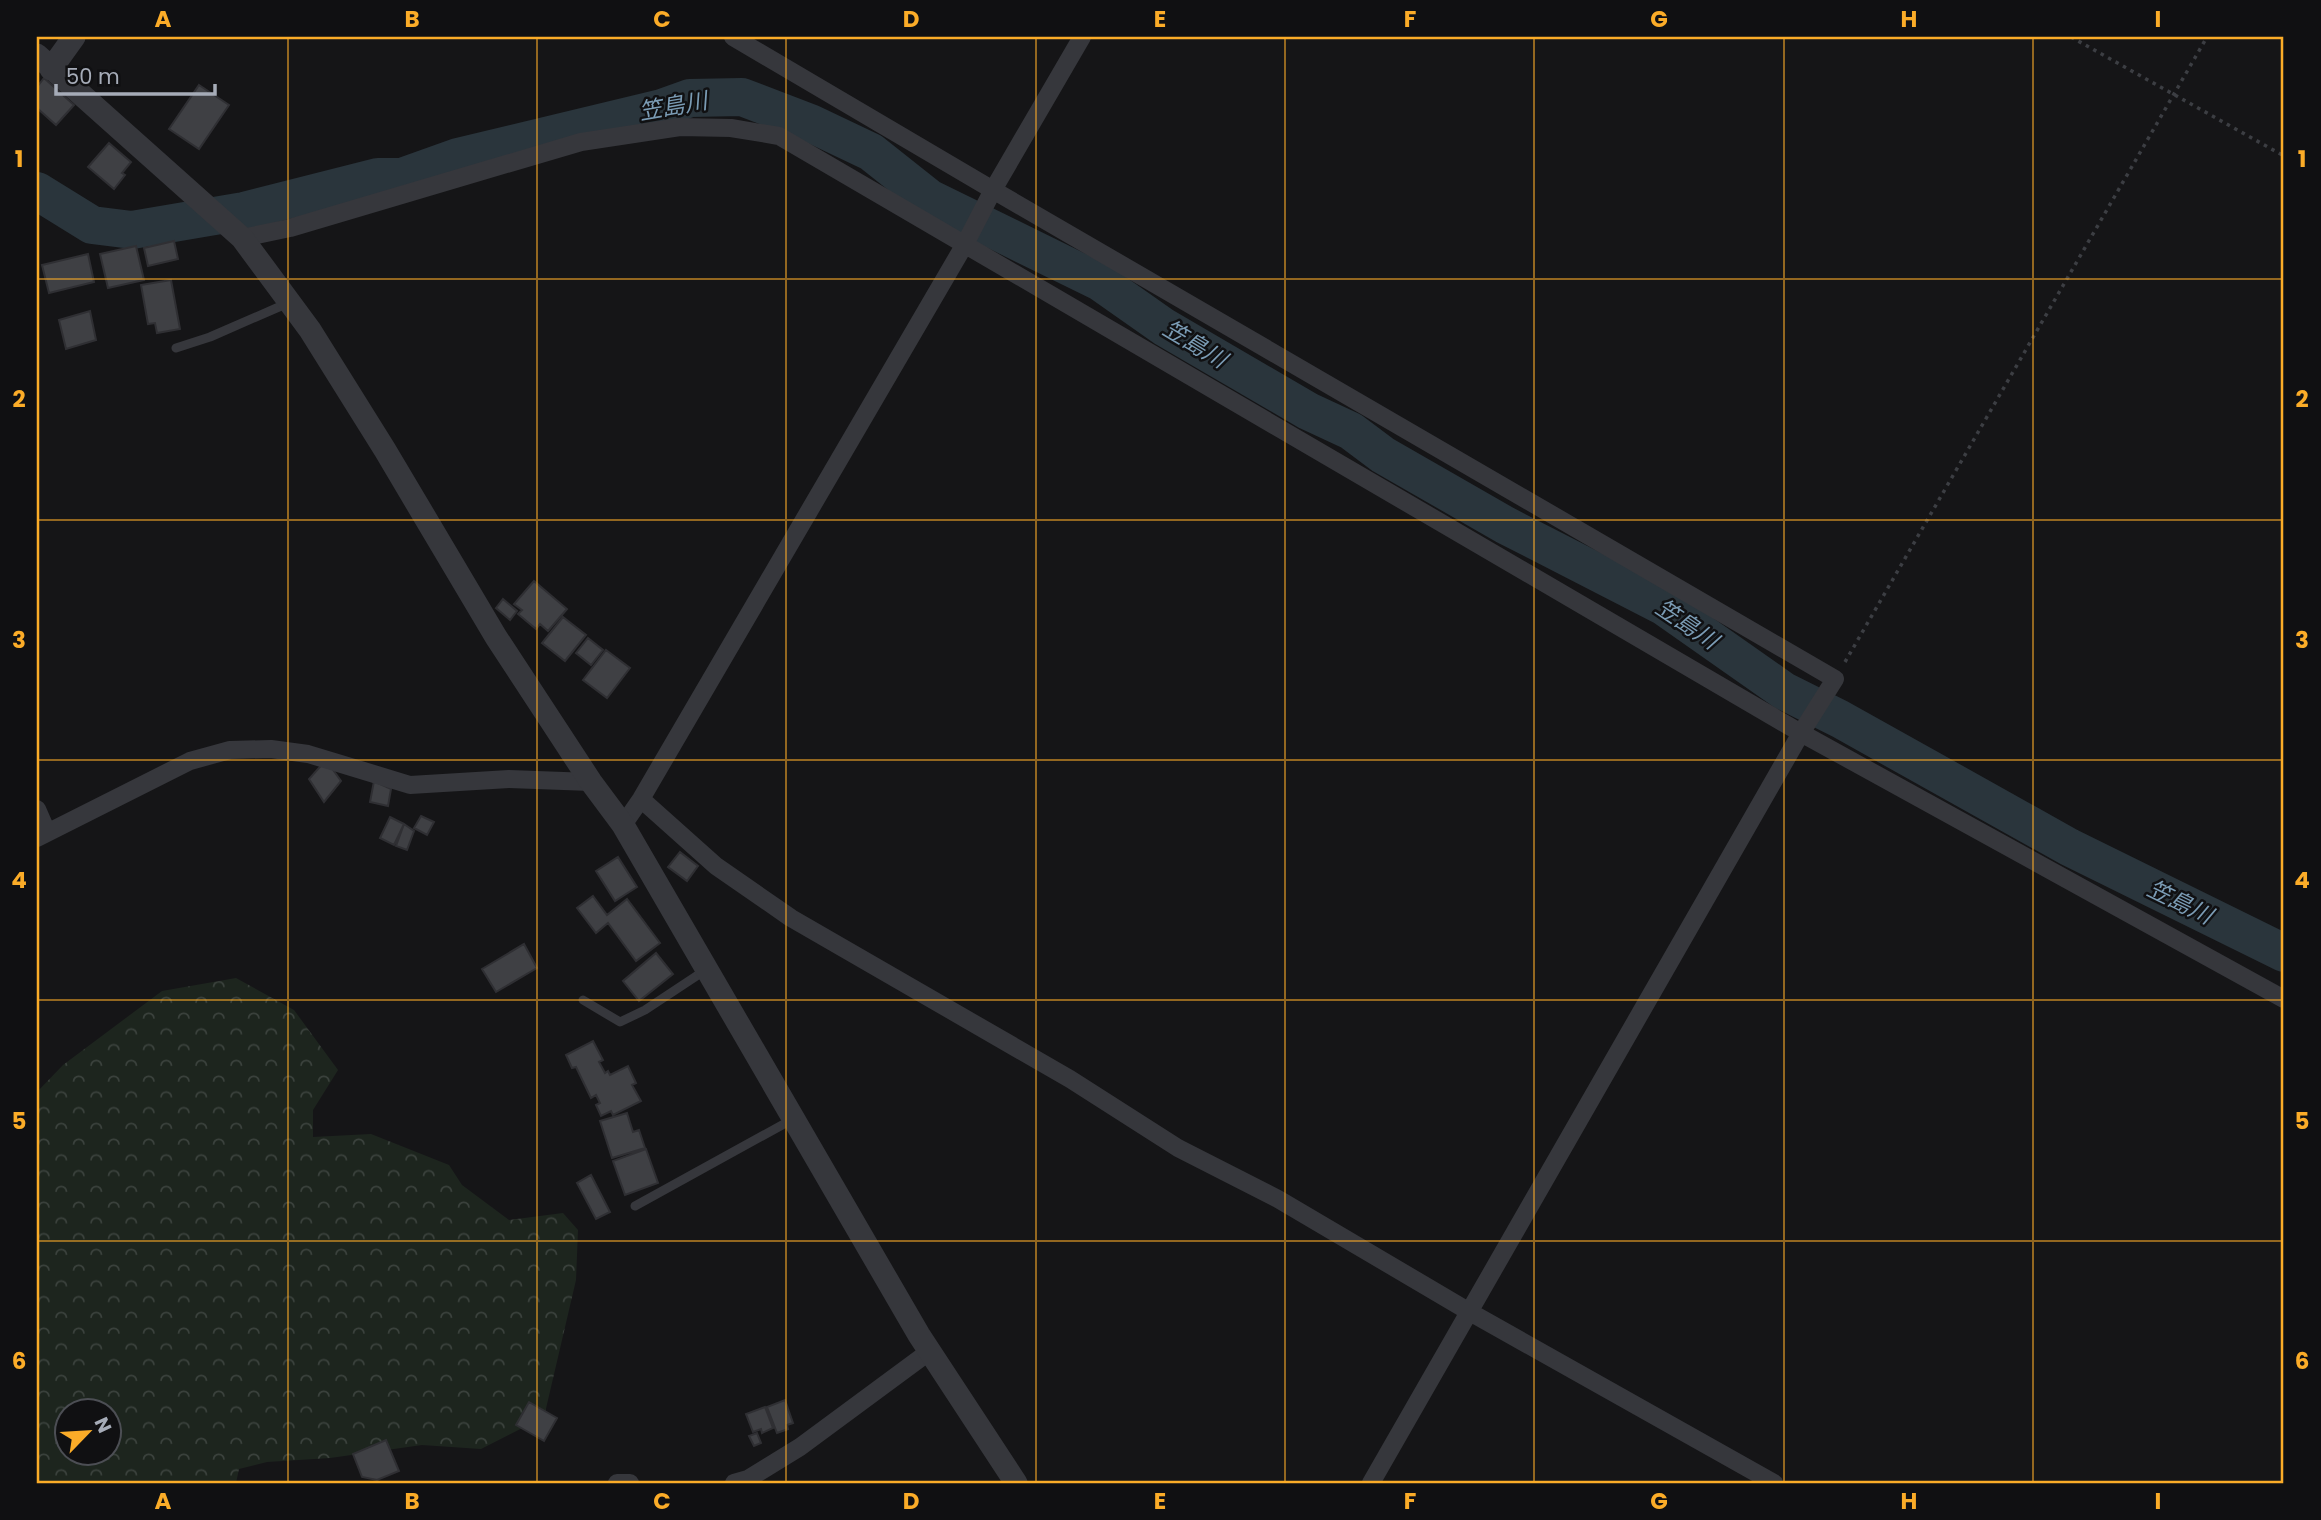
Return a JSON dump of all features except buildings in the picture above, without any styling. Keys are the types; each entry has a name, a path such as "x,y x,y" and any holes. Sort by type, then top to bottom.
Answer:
{"street":[{"path":"74,37 44,62 242,238 290,302 341,377 496,637 591,782 623,825 929,1351 1016,1483"},
{"path":"733,37 1835,679 1801,733 1371,1483"},
{"path":"623,825 641,799 965,244 992,190 1082,37"},
{"path":"242,238 290,228 581,142 681,127 731,128 779,135 1801,733 2284,999"},
{"path":"37,809 42,835 190,761 230,750 271,749 308,754 410,785 509,779 591,782"},
{"path":"641,799 716,866 791,918 1070,1079 1178,1147 1278,1199 1468,1311 1774,1483"},
{"path":"734,1483 748,1479 800,1447 929,1351"},
{"path":"617,1483 629,1483"}],"lane":[{"path":"176,348 210,337 290,302"},
{"path":"583,1000 620,1022 645,1010 707,969"},
{"path":"635,1206 794,1119"}],"path":[{"path":"2071,37 2284,156"},
{"path":"1835,679 2207,37"}],"green space":[{"path":"236,978 294,1010 338,1070 313,1110 313,1137 371,1134 449,1165 462,1185 509,1220 563,1213 578,1230 576,1280 544,1417 481,1449 422,1445 330,1458 267,1462 239,1469 236,1483 37,1483 37,1092 63,1065 162,991"}],"waterway":[{"name":"笠島川","path":"37,191 92,225 132,230 244,211 378,177 402,177 458,157 662,108 690,98 742,97 810,123 871,152 929,198 1100,282 1164,327 1308,411 1351,431 1383,455 1505,525 1663,606 1784,691 1840,719 2069,847 2284,953"}]}
